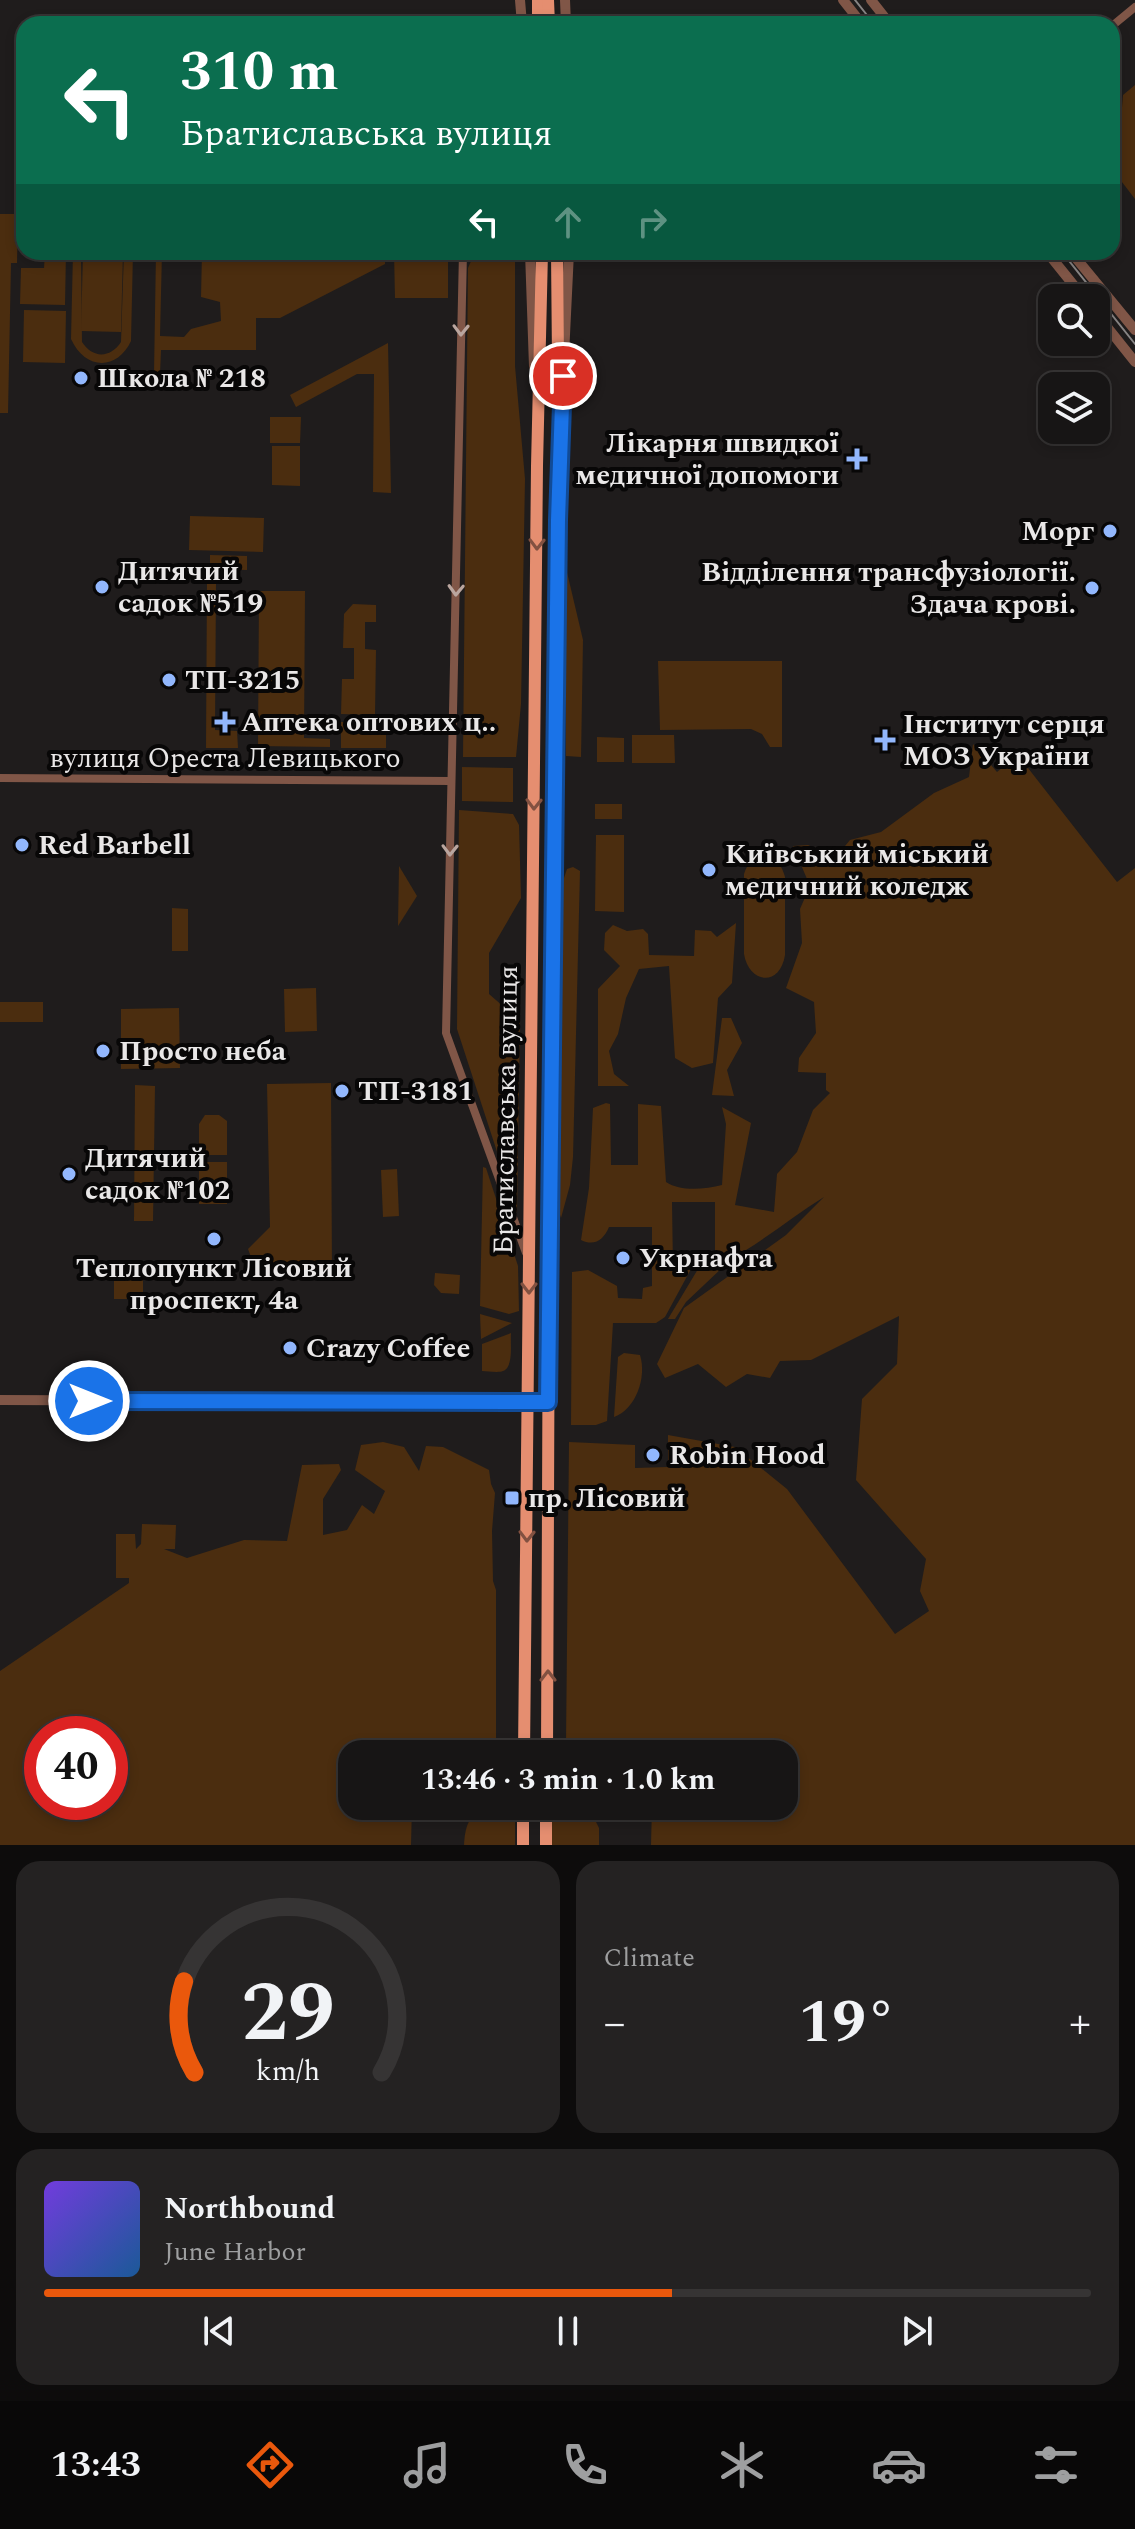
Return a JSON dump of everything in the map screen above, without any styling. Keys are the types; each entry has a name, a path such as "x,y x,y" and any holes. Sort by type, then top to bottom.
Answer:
{"main road":[{"name":"Братиславська вулиця","path":"524,1740 542,260"},
{"name":"Братиславська вулиця","path":"547,1740 559,470 557,260"},
{"path":"523,1820 523,1845"},
{"path":"546,1820 546,1845"}],"street":[{"path":"843,0 856,16"},
{"path":"871,0 884,16"},
{"path":"463,260 446,1033 529,1261"},
{"name":"Братиславська вулиця","path":"530,260 537,466"},
{"name":"Братиславська вулиця","path":"559,470 569,260"},
{"path":"1053,260 1073,284"},
{"path":"1078,260 1135,330"},
{"path":"1110,331 1135,362"},
{"name":"вулиця Ореста Левицького","path":"0,778 451,781"},
{"path":"0,1400 548,1402"}],"shaded area":[{"path":"1135,85 1135,199 1120,179 1123,95"},
{"path":"0,214 16,214 17,263 11,263 8,413 0,413"},
{"path":"44,260 66,260 65,305 20,304 21,268 44,268"},
{"path":"73,260 81,260 82,342 96,354 106,354 121,342 124,260 133,260 131,341 125,351 110,362 92,361 84,357 71,339"},
{"path":"83,260 123,260 121,332 81,331"},
{"path":"156,260 162,260 160,336 184,337 191,329 221,321 220,302 201,297 202,260 385,260 385,264 280,318 256,318 256,350 161,350 160,374 154,374"},
{"path":"394,260 448,260 448,298 395,298"},
{"path":"472,260 515,260 515,366 525,479 521,704 516,757 463,757 468,268"},
{"path":"24,310 66,311 65,363 23,362"},
{"path":"388,343 391,493 373,492 374,374 357,374 296,407 290,395"},
{"path":"270,417 301,417 300,443 270,443"},
{"path":"272,446 300,446 300,486 272,485"},
{"path":"190,516 264,518 263,552 189,550"},
{"path":"210,555 247,556 247,570 210,569"},
{"path":"566,568 583,640 581,757 566,756"},
{"path":"207,578 238,578 238,584 216,584 215,730 237,731 238,748 206,748"},
{"path":"259,591 305,591 304,738 330,739 330,747 258,746"},
{"path":"353,604 376,605 376,622 365,622 365,649 376,650 375,715 341,714 342,679 354,679 354,648 343,648 344,614"},
{"path":"658,661 782,661 782,747 770,747 762,734 751,729 660,730"},
{"path":"341,722 386,722 386,748 341,748"},
{"path":"632,735 674,735 675,763 632,763"},
{"path":"597,737 624,738 624,762 597,762"},
{"path":"973,744 997,772 1015,757 1023,771 1028,768 1117,882 1135,868 1135,1845 651,1845 652,1820 798,1820 798,1740 566,1740 569,1442 635,1445 635,1468 668,1467 668,1435 735,1447 787,1489 895,1634 929,1611 920,1591 926,1559 856,1480 862,1399 897,1364 899,1316 811,1360 780,1361 770,1378 747,1374 726,1387 698,1364 665,1378 657,1364 684,1308 786,1235 824,1197 725,1262 686,1302 675,1319 668,1319 698,1269 715,1260 715,1202 672,1202 673,1268 691,1269 665,1317 656,1323 613,1323 607,1421 596,1425 571,1425 572,1272 588,1270 617,1286 618,1298 642,1299 643,1288 652,1286 652,1227 609,1227 598,1241 591,1243 581,1240 589,1188 593,1108 610,1104 611,1165 638,1165 638,1104 661,1106 666,1182 686,1188 722,1185 726,1124 722,1107 751,1123 735,1205 774,1212 777,1174 797,1152 813,1110 830,1093 826,1090 826,1073 798,1072 799,1058 816,1033 814,1002 786,988 802,943 800,909 810,886 793,846 808,845 835,858 850,840 881,832 934,793 969,777"},
{"path":"462,767 513,768 513,802 462,801"},
{"path":"595,804 622,804 622,819 595,819"},
{"path":"459,810 513,814 519,825 521,898 489,953 489,994 520,1021 517,1213 457,1029"},
{"path":"596,835 624,835 624,912 595,911"},
{"path":"767,856 779,864 785,877 785,955 777,973 764,978 752,971 744,954 744,874 752,861"},
{"path":"399,866 417,896 398,926"},
{"path":"573,867 580,871 573,1157 570,1185 561,1218 556,1202 563,881 567,869"},
{"path":"172,908 188,909 188,951 172,951"},
{"path":"736,923 732,983 718,998 713,1063 692,1068 675,1058 669,966 639,969 626,998 618,1034 609,1051 614,1074 629,1086 598,1086 598,989 620,966 604,950 605,933 613,925 627,931 643,929 648,934 649,955 694,956 695,930 711,931 717,937"},
{"path":"316,988 317,1031 285,1032 284,989"},
{"path":"0,1002 43,1002 43,1022 0,1022"},
{"path":"179,1008 180,1068 121,1069 121,1009"},
{"path":"722,1018 731,1018 742,1043 727,1070 734,1096 712,1095"},
{"path":"331,1083 332,1278 258,1276 248,1249 270,1227 267,1084"},
{"path":"135,1085 155,1086 153,1221 134,1221"},
{"path":"205,1115 219,1115 227,1121 227,1155 199,1155 199,1124"},
{"path":"199,1162 227,1162 227,1204 199,1204"},
{"path":"483,1167 486,1168 518,1266 519,1311 509,1314 480,1306"},
{"path":"397,1169 399,1216 383,1217 381,1170"},
{"path":"114,1267 143,1267 143,1299 114,1299"},
{"path":"435,1273 460,1275 459,1294 441,1293 434,1285"},
{"path":"480,1314 512,1323 481,1339"},
{"path":"511,1333 510,1360 506,1369 482,1371 482,1344"},
{"path":"624,1353 640,1355 641,1382 634,1400 614,1417 618,1357"},
{"path":"383,1442 404,1447 419,1471 426,1446 443,1447 489,1470 495,1493 492,1531 496,1590 496,1740 338,1740 338,1820 412,1820 411,1845 0,1845 0,1671 129,1583 129,1578 116,1578 116,1534 135,1534 136,1549 141,1544 142,1524 176,1525 175,1549 164,1549 187,1558 244,1540 287,1541 302,1465 339,1464 341,1470 323,1499 323,1535 347,1530 362,1505 374,1514 385,1491 355,1470 361,1445"},
{"path":"470,1820 515,1820 515,1845 464,1845"},
{"path":"552,1820 595,1820 599,1828 599,1845 552,1845"}],"tram line":[{"path":"855,0 868,16"},
{"path":"1068,260 1135,344"}],"place":[{"name":"Школа № 218","path":"81,378"},
{"name":"Лікарня швидкої медичної допомоги","path":"857,459"},
{"name":"Морг","path":"1110,531"},
{"name":"Дитячий садок №519","path":"102,587"},
{"name":"Відділення трансфузіології. Здача крові.","path":"1092,588"},
{"name":"ТП-3215","path":"169,680"},
{"name":"Аптека оптових ц..","path":"225,722"},
{"name":"Інститут серця МОЗ України","path":"885,740"},
{"name":"Red Barbell","path":"22,845"},
{"name":"Київський міський медичний коледж","path":"709,870"},
{"name":"Просто неба","path":"103,1051"},
{"name":"ТП-3181","path":"342,1091"},
{"name":"Дитячий садок №102","path":"69,1174"},
{"name":"Теплопункт Лісовий проспект, 4а","path":"214,1239"},
{"name":"Укрнафта","path":"623,1258"},
{"name":"Crazy Coffee","path":"290,1348"},
{"name":"Robin Hood","path":"653,1455"},
{"name":"пр. Лісовий","path":"512,1498"}],"route":[{"path":"89,1401 548,1402 558,520 563,376"}]}
